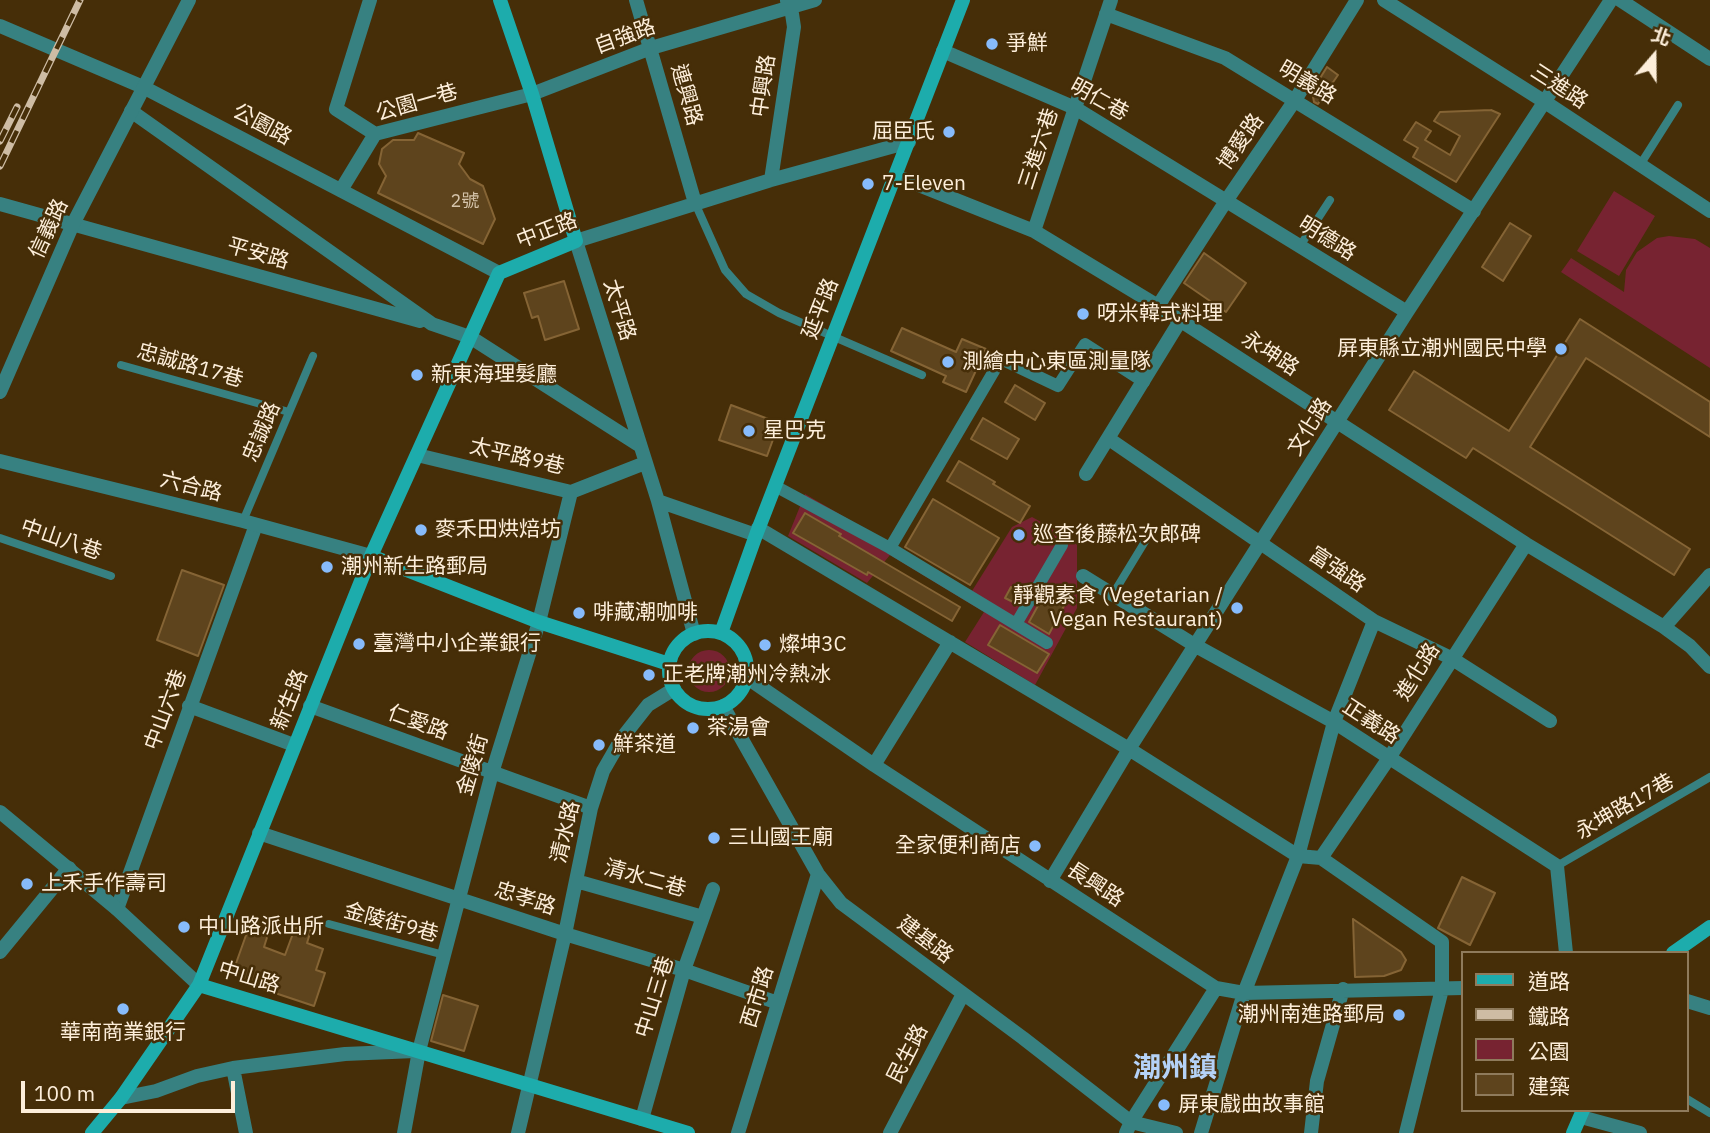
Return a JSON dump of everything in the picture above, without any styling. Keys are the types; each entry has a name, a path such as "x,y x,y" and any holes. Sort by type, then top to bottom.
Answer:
{"main road":[{"name":"太平路","path":"501,0 576,242"},
{"name":"延平路","path":"721,633 757,532 963,0"},
{"name":"中正路","path":"371,556 499,273 576,242"},
{"path":"371,556 539,622 669,664"},
{"name":"新生路","path":"92,1133 121,1098 199,985 371,556"},
{"path":"710,631 721,633 744,654 746,677 742,690 734,700 712,709 701,708 681,698 674,689 669,664 680,643 694,634 710,631"},
{"path":"1676,951 1710,927"},
{"name":"中山路","path":"199,985 688,1133"},
{"path":"1573,1133 1582,1113"}],"street":[{"name":"信義路","path":"0,392 73,224 189,0"},
{"path":"370,0 336,110 376,134"},
{"name":"連興路","path":"636,0 695,203"},
{"name":"自強路","path":"532,94 651,48 789,4 815,0"},
{"name":"三進六巷","path":"1034,231 1111,0"},
{"name":"博愛路","path":"1158,306 1295,100 1357,0"},
{"name":"三進路","path":"1384,0 1710,211"},
{"name":"文化路","path":"1050,881 1129,749 1407,312 1611,0"},
{"path":"1620,0 1710,59"},
{"name":"中興路","path":"771,180 794,27 789,4"},
{"name":"明義路","path":"1106,14 1225,58 1474,211"},
{"name":"公園路","path":"0,26 143,87 499,273"},
{"name":"明仁巷","path":"943,51 1075,108 1226,201"},
{"name":"公園一巷","path":"341,190 376,134 532,94"},
{"path":"131,111 432,324 471,337 639,445"},
{"name":"中正路","path":"576,242 771,180 909,142"},
{"name":"永坤路","path":"896,176 1034,231 1158,306 1526,544 1664,627 1690,646 1710,667"},
{"name":"明德路","path":"1226,201 1407,312"},
{"name":"平安路","path":"0,204 432,324"},
{"name":"太平路","path":"576,242 658,501 694,634"},
{"path":"1086,474 1180,321"},
{"path":"890,548 1002,359 1058,386 1085,344 1144,382"},
{"name":"富強路","path":"1109,439 1374,621 1451,658 1550,721"},
{"name":"太平路9巷","path":"417,455 571,492 645,463"},
{"name":"六合路","path":"0,461 371,556"},
{"path":"775,486 890,548 1047,643"},
{"name":"金陵街","path":"404,1133 419,1051 444,955 492,773 539,622 571,492"},
{"path":"658,501 757,532 950,642 1129,749 1298,856 1321,858 1442,942 1442,989 1406,1133"},
{"name":"中山六巷","path":"117,909 250,523"},
{"name":"進化路","path":"1321,858 1389,758 1526,544"},
{"path":"1016,624 1062,545"},
{"path":"1664,627 1710,575"},
{"name":"正義路","path":"1083,576 1196,646 1334,722 1557,866"},
{"path":"1201,1133 1244,993 1298,856 1334,722 1374,621"},
{"path":"874,765 950,642"},
{"name":"長興路","path":"746,677 874,765 1216,988 1244,993 1462,988"},
{"name":"清水路","path":"518,1133 565,934 591,808 603,771 622,738 648,705 674,689"},
{"path":"189,706 294,745"},
{"name":"仁愛路","path":"310,706 591,808"},
{"name":"建基路","path":"723,706 817,874 841,903 963,994 1128,1128 1176,1133"},
{"name":"中山路","path":"0,812 117,909 199,985"},
{"name":"忠孝路","path":"259,833 565,934 684,970 778,1003"},
{"path":"1557,866 1566,951"},
{"path":"0,952 69,868"},
{"name":"西市路","path":"738,1133 817,874"},
{"name":"清水二巷","path":"576,881 703,917"},
{"name":"中山三巷","path":"642,1119 684,970 713,889"},
{"path":"1128,1128 1216,988"},
{"path":"1311,1133 1317,1082 1343,989"},
{"name":"民生路","path":"890,1133 963,994"},
{"path":"1689,1003 1710,1008"},
{"name":"中山路","path":"121,1098 156,1091 197,1076 233,1068 345,1054 419,1051"},
{"path":"233,1068 246,1133"},
{"path":"1582,1113 1640,1133"}],"lane":[{"path":"1640,165 1678,105"},
{"path":"1300,246 1330,200"},
{"path":"695,203 725,270 746,293 779,313 922,375"},
{"name":"忠誠路","path":"250,523 289,412 313,356"},
{"name":"忠誠路17巷","path":"121,365 289,412"},
{"path":"1113,594 1152,530"},
{"name":"中山八巷","path":"0,538 111,576"},
{"name":"永坤路17巷","path":"1557,866 1710,777"},
{"name":"金陵街9巷","path":"328,924 444,955"},
{"path":"1689,1100 1710,1113"}],"green space":[{"path":"1614,191 1655,216 1619,276 1577,251"},
{"path":"1669,236 1695,239 1710,248 1710,368 1561,272 1571,258 1624,292 1626,270 1637,252 1657,238"},
{"path":"805,494 972,591 1012,527 1032,517 1077,542 1077,608 1035,685 965,642 984,612 890,555 867,583 788,536"},
{"path":"709,650 724,656 730,671 724,686 709,692 694,686 688,671 694,656"}],"building":[{"path":"1327,67 1338,75 1318,104 1314,102 1312,91"},
{"path":"1491,110 1500,114 1456,182 1413,157 1418,148 1404,140 1416,122 1431,131 1425,140 1450,155 1460,136 1434,121 1440,112"},
{"path":"418,133 464,153 459,164 470,179 483,186 495,219 483,244 378,193 386,176 379,164 382,149 393,140 414,140"},
{"path":"1510,223 1531,236 1503,281 1482,267"},
{"path":"1204,253 1246,283 1226,312 1184,283"},
{"path":"564,281 579,329 545,340 538,316 532,318 524,293"},
{"path":"1580,319 1710,402 1710,437 1586,358 1530,447 1690,549 1674,575 1473,448 1466,458 1389,410 1414,371 1509,431"},
{"name":"測繪中心東區測量隊","path":"902,328 956,352 962,339 986,349 966,392 943,382 946,376 891,351"},
{"path":"1015,385 1045,403 1035,420 1005,402"},
{"name":"星巴克","path":"731,405 779,423 767,456 719,440"},
{"path":"983,418 1019,439 1007,459 971,439"},
{"path":"959,461 1030,506 1020,523 947,481"},
{"path":"933,499 999,538 970,585 905,547"},
{"path":"805,513 960,607 952,621 868,572 867,575 793,533"},
{"path":"182,570 224,585 198,656 157,640"},
{"path":"1011,587 1023,594 1017,604 1005,598"},
{"path":"1045,593 1065,604 1049,634 1029,622"},
{"path":"1000,625 1049,654 1037,673 988,645"},
{"path":"1462,877 1495,893 1470,945 1438,928"},
{"path":"1353,919 1401,952 1406,960 1401,970 1384,976 1355,977"},
{"path":"250,924 269,931 264,947 285,955 295,928 311,930 307,943 323,949 316,970 325,973 314,1006 242,982 234,969"},
{"path":"443,995 478,1006 464,1051 431,1041"}],"railway":[{"path":"0,166 80,0"},
{"path":"0,141 17,107"}],"place":[{"name":"爭鮮","path":"992,44"},
{"name":"屈臣氏","path":"949,132"},
{"name":"7-Eleven","path":"868,184"},
{"name":"呀米韓式料理","path":"1083,314"},
{"name":"屏東縣立潮州國民中學","path":"1561,349"},
{"name":"測繪中心東區測量隊","path":"948,362"},
{"name":"新東海理髮廳","path":"417,375"},
{"name":"星巴克","path":"749,431"},
{"name":"麥禾田烘焙坊","path":"421,530"},
{"name":"巡查後藤松次郎碑","path":"1019,535"},
{"name":"潮州新生路郵局","path":"327,567"},
{"name":"靜觀素食 (Vegetarian / Vegan Restaurant)","path":"1237,608"},
{"name":"啡藏潮咖啡","path":"579,613"},
{"name":"臺灣中小企業銀行","path":"359,644"},
{"name":"燦坤3C","path":"765,645"},
{"name":"正老牌潮州冷熱冰","path":"649,675"},
{"name":"茶湯會","path":"693,728"},
{"name":"鮮茶道","path":"599,745"},
{"name":"三山國王廟","path":"714,838"},
{"name":"全家便利商店","path":"1035,846"},
{"name":"上禾手作壽司","path":"27,884"},
{"name":"中山路派出所","path":"184,927"},
{"name":"華南商業銀行","path":"123,1009"},
{"name":"潮州南進路郵局","path":"1399,1015"},
{"name":"屏東戲曲故事館","path":"1164,1105"}],"district":[{"name":"潮州鎮","path":"1175,1069"}]}
